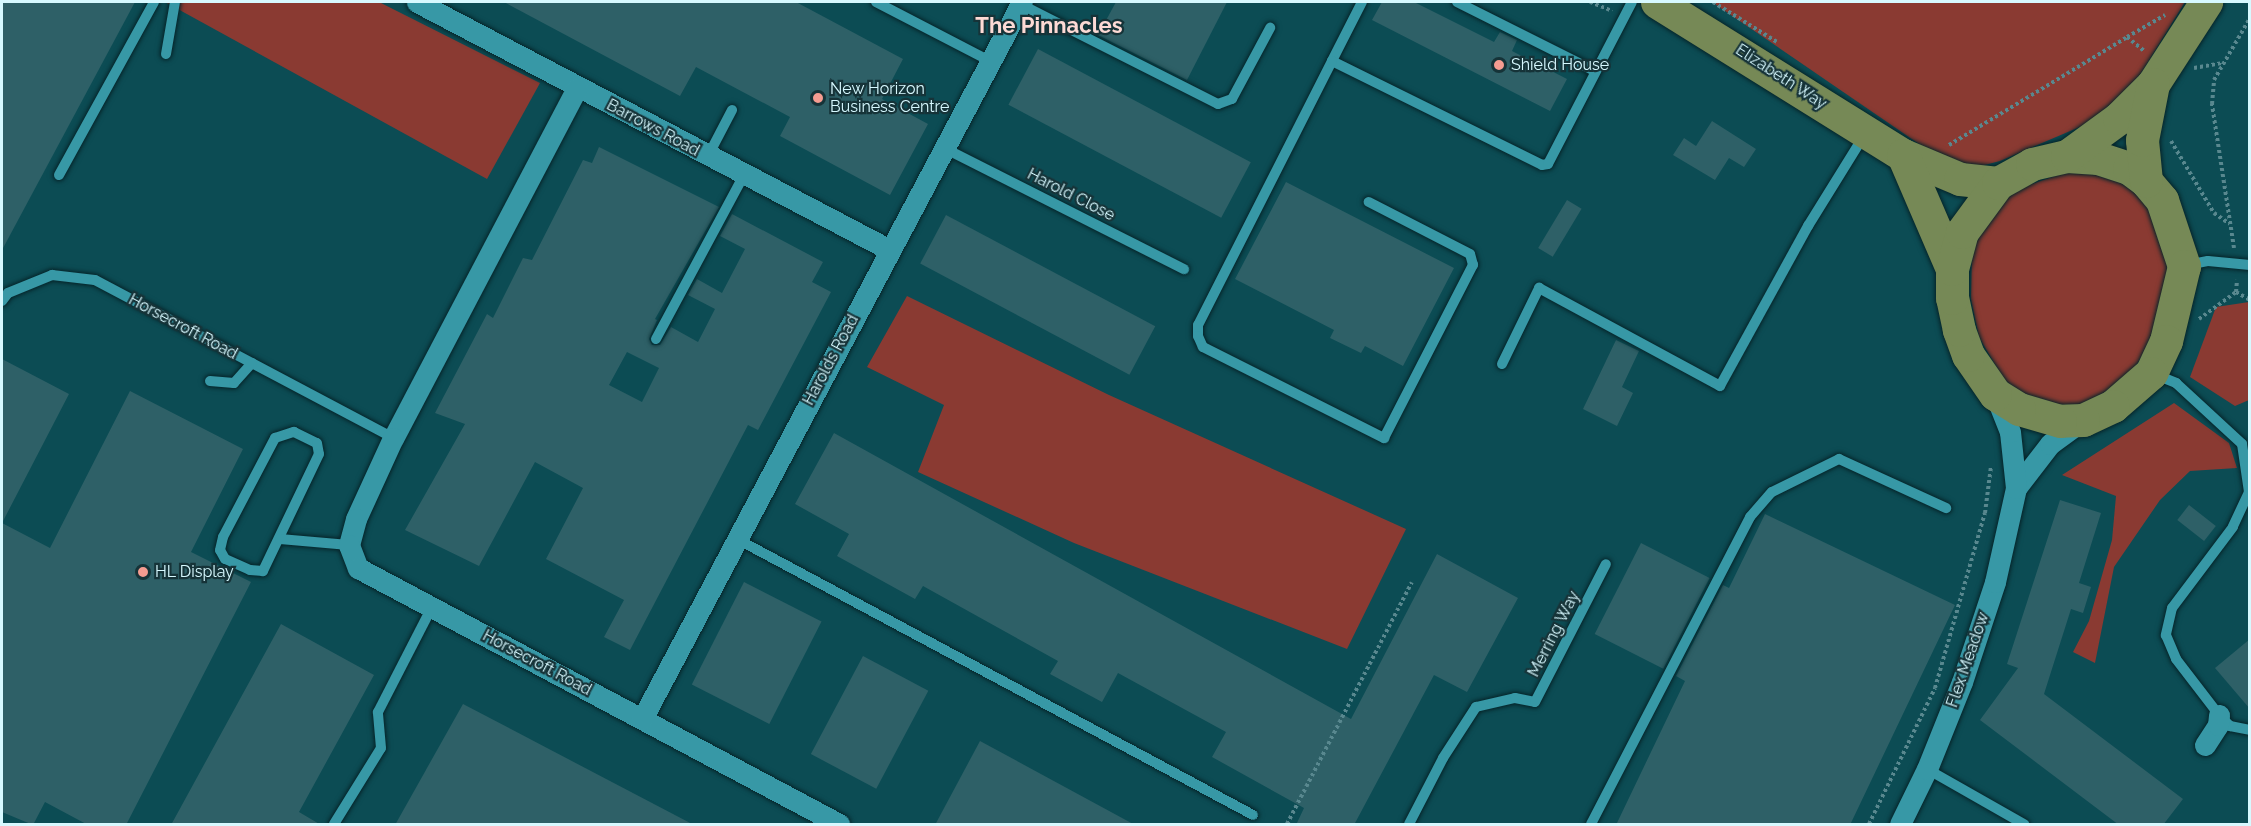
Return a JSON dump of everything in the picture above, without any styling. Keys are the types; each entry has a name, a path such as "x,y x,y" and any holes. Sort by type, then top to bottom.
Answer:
{"main road":[{"name":"Elizabeth Way","path":"1657,2 1903,155 1960,179 1998,183"},
{"path":"2067,156 2119,118 2151,69 2206,2"},
{"path":"2146,181 2142,140 2151,69"},
{"path":"1903,155 1952,269"},
{"path":"2067,156 2098,158 2128,168 2146,181 2162,200 2184,266 2166,341 2151,373 2113,406 2083,420 2038,416 1995,394 1968,355 1959,330 1952,298 1952,269 1962,232 1998,183 2032,165 2067,156"}],"street":[{"name":"Barrows Road","path":"417,2 576,88 890,250"},
{"name":"Harolds Road","path":"642,719 1021,3"},
{"path":"349,544 356,519 393,438 576,88"},
{"name":"Flex Meadow","path":"1899,825 1927,769 1995,582 2016,488 2010,432 1995,394"},
{"name":"Flex Meadow","path":"2016,488 2050,444 2083,420"},
{"name":"Horsecroft Road","path":"349,544 358,568 839,825"},
{"path":"2205,746 2218,725 2219,715"}],"lane":[{"path":"59,175 154,2"},
{"path":"166,54 176,2"},
{"path":"876,2 990,61"},
{"path":"1362,2 1198,325 1198,336 1203,347 1384,438 1473,265 1470,254 1370,202"},
{"path":"1457,2 1595,71"},
{"path":"1332,61 1542,165 1548,164 1632,2"},
{"path":"1021,3 1218,104 1232,99 1270,28"},
{"path":"707,156 732,110"},
{"path":"1502,364 1539,288 1720,386 1808,226 1867,132"},
{"name":"Harold Close","path":"944,148 1184,269"},
{"path":"656,339 744,175"},
{"path":"2184,266 2208,261 2250,265"},
{"name":"Horsecroft Road","path":"2,301 8,293 52,275 95,279 393,438"},
{"path":"210,381 234,383 252,363"},
{"path":"2151,373 2176,382 2242,444 2249,492 2233,527 2172,608 2166,635 2176,659 2219,715 2230,726 2250,730"},
{"path":"294,432 317,444 320,454 280,539 263,571 250,570 225,559 220,550 223,537 275,438 294,432"},
{"path":"1592,825 1750,517 1772,492 1839,459 1946,508"},
{"path":"280,539 349,544"},
{"path":"737,539 1253,815"},
{"name":"Merring Way","path":"1409,825 1443,758 1476,707 1515,698 1535,702 1606,564"},
{"path":"334,825 381,748 378,712 432,607"},
{"path":"1927,769 2024,825"}],"path":[{"path":"1942,152 2167,14"},
{"path":"2233,242 2212,104 2214,80 2250,18"},
{"path":"2127,37 2151,69"},
{"path":"2192,69 2222,63"},
{"path":"2166,134 2214,213 2231,224"},
{"path":"2236,292 2250,300"},
{"path":"1869,825 1935,688 1985,513 1990,458"},
{"path":"1287,825 1412,582"}],"shaded area":[{"path":"2,2 2249,2 2249,824 2,824"},
{"path":"165,2 379,2 540,83 487,179"},
{"path":"1712,2 2185,2 2122,104 2082,126 2000,161 1969,169 1941,159"},
{"path":"2078,168 2103,171 2144,195 2171,248 2164,317 2123,389 2076,406 2050,404 2025,396 2004,380 1979,337 1971,299 1972,249 1976,235 2009,192"},
{"path":"907,296 1109,395 1406,529 1347,649 1074,543 918,472 944,405 867,367"},
{"path":"2249,302 2249,400 2235,406 2190,377 2216,307"},
{"path":"2174,403 2229,443 2237,468 2190,471 2160,500 2114,567 2095,663 2073,652 2089,621 2112,540 2116,496 2062,475"}],"building":[{"path":"2,2 135,2 2,250"},
{"name":"New Horizon Business Centre","path":"504,2 796,2 903,59 882,99 928,124 890,195 780,136 790,117 696,67 680,96"},
{"path":"1116,2 1227,2 1187,80 1098,35"},
{"name":"Shield House","path":"1382,2 1414,2 1494,42 1500,32 1517,40 1512,51 1567,79 1550,111 1372,20"},
{"path":"1038,49 1251,162 1221,218 1008,105"},
{"path":"1712,121 1756,149 1744,167 1729,158 1715,180 1673,155 1684,138 1696,146"},
{"path":"599,147 719,207 655,319 657,320 649,339 652,345 660,345 671,327 698,342 715,309 688,295 697,279 722,293 745,249 720,236 732,214 823,262 812,282 831,292 758,430 748,425 630,650 604,637 624,600 546,559 583,488 535,462 479,566 405,530 465,424 435,413 487,314 493,318 523,258 532,260 583,160 592,163","holes":["627,352 659,368 642,402 609,385"]},
{"path":"1286,182 1454,268 1403,366 1365,346 1361,353 1330,338 1334,330 1235,279"},
{"path":"1567,200 1582,209 1553,257 1538,248"},
{"path":"946,215 1155,326 1129,375 920,264"},
{"path":"1616,340 1639,351 1622,387 1633,393 1617,426 1583,409"},
{"path":"2,359 69,394 2,523"},
{"path":"130,391 243,449 191,552 251,582 126,825 88,825 45,802 33,825 2,812 2,523 50,548"},
{"path":"834,433 1351,719 1437,554 1518,598 1467,692 1434,675 1354,825 1296,825 1304,808 1212,757 1226,732 1118,673 1102,702 1050,674 1058,661 923,586 915,599 837,556 849,534 795,504"},
{"path":"2060,500 2101,513 2079,583 2091,587 2083,613 2071,609 2044,694 2183,799 2163,825 2119,825 1980,720 2018,668 2007,664"},
{"path":"2189,505 2216,526 2204,541 2177,520"},
{"path":"1765,514 1955,605 1850,825 1616,825 1685,681 1676,676 1723,585 1729,588"},
{"path":"1641,543 1710,578 1663,669 1595,634"},
{"path":"744,582 822,621 769,724 692,684"},
{"path":"281,624 374,675 299,812 321,825 171,825"},
{"path":"2250,639 2250,709 2215,668"},
{"path":"863,656 928,691 876,789 811,754"},
{"path":"463,704 694,825 395,825"},
{"path":"980,741 1135,825 935,825"}],"place":[{"name":"Shield House","path":"1499,65"},
{"name":"New Horizon Business Centre","path":"818,98"},
{"name":"HL Display","path":"143,572"}],"district":[{"name":"The Pinnacles","path":"1049,26"}]}
